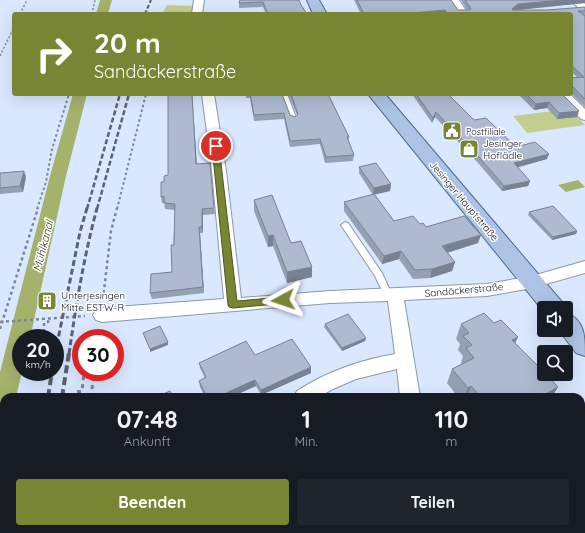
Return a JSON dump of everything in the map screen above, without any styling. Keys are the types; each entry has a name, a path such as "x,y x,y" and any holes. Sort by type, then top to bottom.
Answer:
{"main road":[{"path":"313,0 319,12"},
{"name":"Jesinger Hauptstraße","path":"378,96 548,301"},
{"path":"573,331 585,346"}],"street":[{"path":"197,12 199,0"},
{"path":"454,0 462,12"},
{"path":"575,0 584,8"},
{"path":"567,9 584,8"},
{"path":"208,96 219,171 233,305"},
{"path":"565,96 585,116"},
{"name":"Sandäckerstraße","path":"102,315 391,294 486,290 532,282 585,267"},
{"path":"391,294 409,393"},
{"path":"311,393 333,381 357,371 380,364 404,360"}],"lane":[{"path":"285,96 294,120"},
{"path":"345,225 391,294"}],"path":[{"path":"21,12 27,0"},
{"path":"92,12 95,0"},
{"path":"0,56 12,31"},
{"path":"0,329 46,182 52,149 68,96"},
{"path":"1,322 102,315 112,232 146,96"},
{"path":"44,329 44,323 48,322 49,318"},
{"path":"77,392 82,391 83,381"},
{"path":"91,393 93,381"}],"shaded area":[{"path":"167,5 193,6 192,12 163,12"},
{"path":"570,109 585,125 527,133 513,116"},
{"path":"578,180 585,187 566,192 558,185"}],"building":[{"path":"240,0 299,0 306,12 267,12 263,2 239,3"},
{"path":"357,0 451,0 458,10 471,9 465,0 562,0 518,4 512,10 547,10 585,7 585,11 578,11 585,16 585,99 573,87 573,78 584,77 573,67 573,12 447,12 445,10 424,12 363,12"},
{"path":"168,96 192,96 196,164 210,163 214,208 202,209 202,227 199,227 203,287 150,293 151,274 172,272 171,245 174,245 175,204 164,203 164,196 161,197 161,182 164,182 164,176 168,175"},
{"path":"250,96 283,96 290,115 295,117 298,114 292,96 329,96 349,137 347,137 354,155 326,157 320,139 290,141 284,113 254,115"},
{"path":"417,96 450,96 474,120 486,118 516,147 535,142 549,154 514,163 530,181 504,186 480,158 436,112 433,118"},
{"path":"528,96 564,96 579,111 559,113 549,102 536,104"},
{"path":"376,163 391,184 374,188 359,167"},
{"path":"24,171 20,186 0,188 0,173"},
{"path":"374,194 394,221 413,216 420,224 423,223 426,227 464,216 481,235 442,246 455,262 432,269 415,270 401,251 384,256 344,202"},
{"path":"272,195 291,243 301,241 312,267 287,272 273,235 268,236 254,200"},
{"path":"553,206 577,231 553,237 529,212"},
{"path":"484,313 494,323 501,320 518,337 512,340 537,365 537,381 552,381 558,387 547,393 477,393 471,386 468,388 452,369 474,358 466,348 472,345 463,336 469,333 461,324"},
{"path":"348,314 366,338 342,348 325,324"},
{"path":"160,326 168,342 150,349 143,333"},
{"path":"292,339 311,367 261,390 255,380 226,393 205,393 199,381 206,377 199,363 246,341 255,355"}],"waterway":[{"name":"Mühlkanal","path":"103,12 106,0"},
{"name":"Mühlkanal","path":"6,393 58,176 79,96"}],"railway":[{"path":"146,12 151,0"},
{"path":"87,209 119,96"},
{"path":"97,209 128,96"},
{"path":"60,329 80,232 87,208"},
{"path":"69,354 74,317 88,244 97,208"},
{"path":"63,393 69,353"},
{"path":"49,393 51,381"}],"place":[{"name":"Postfiliale","path":"452,131"},
{"name":"Jesinger Hoflädle","path":"469,149"},
{"name":"Unterjesingen Mitte ESTW-R","path":"47,301"}],"route":[{"path":"216,146 233,305 283,300"}]}
